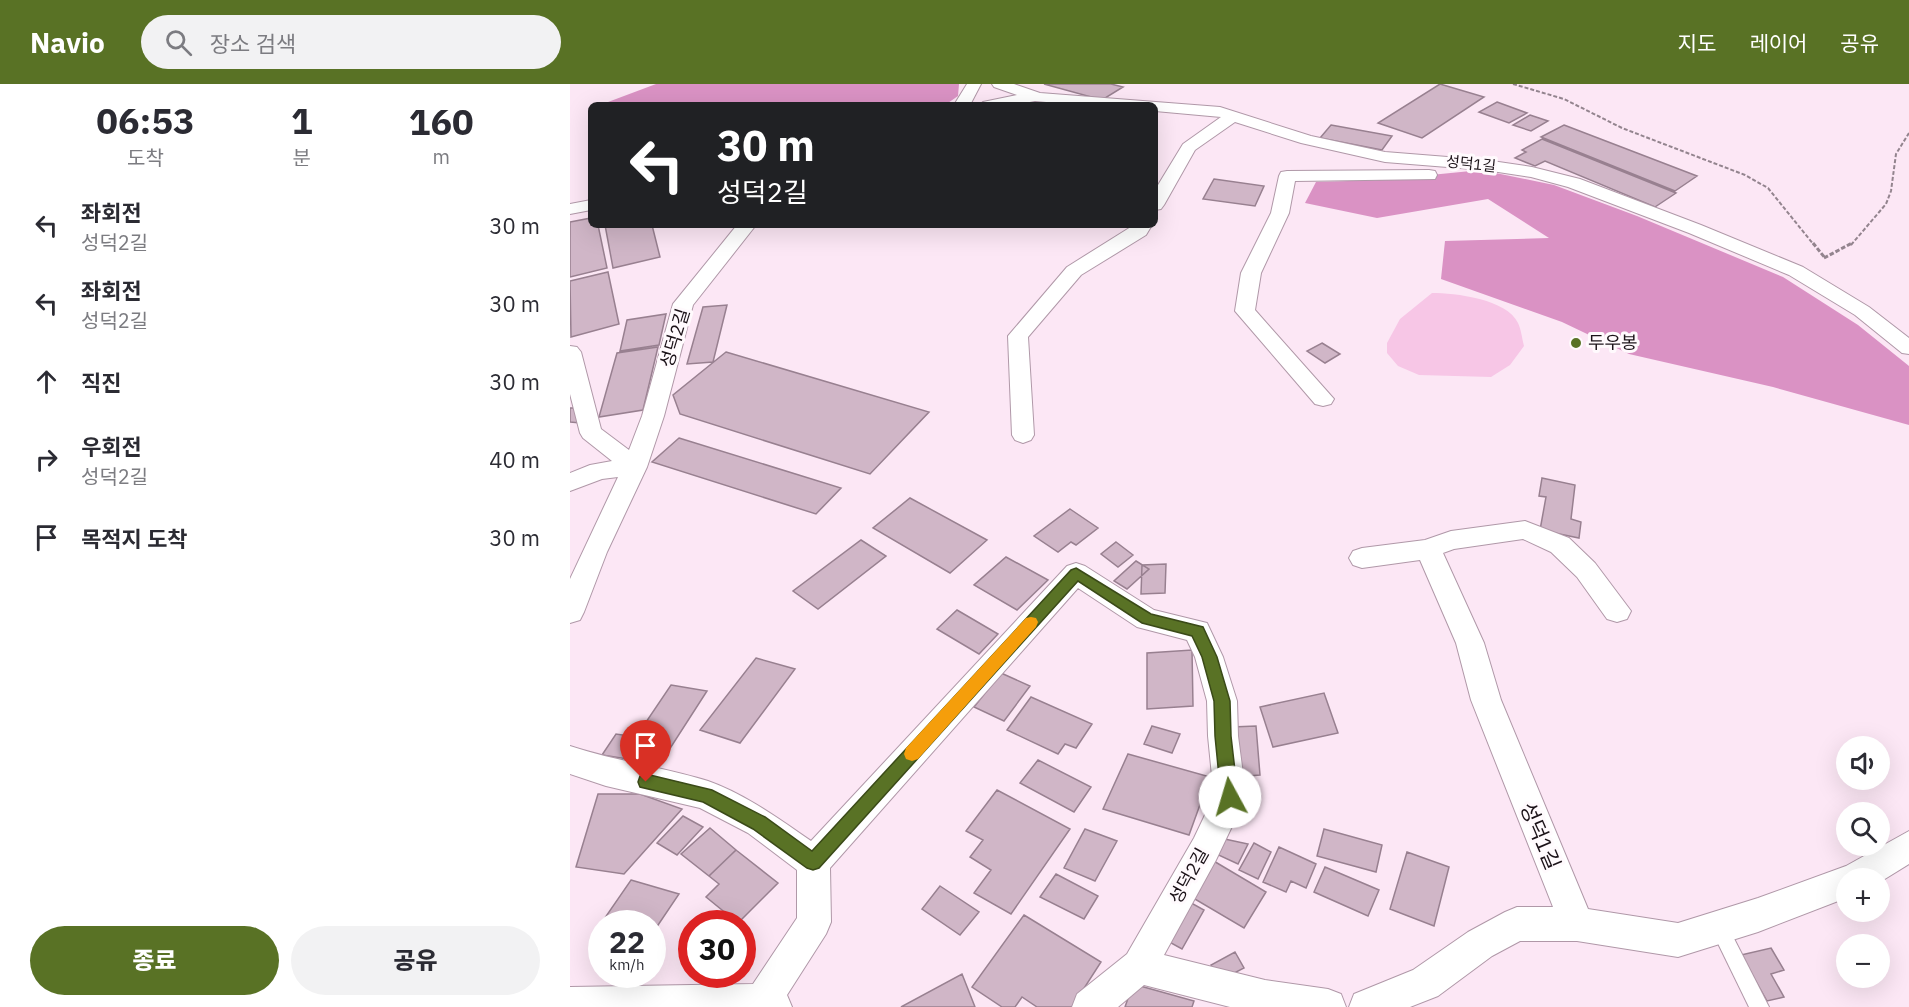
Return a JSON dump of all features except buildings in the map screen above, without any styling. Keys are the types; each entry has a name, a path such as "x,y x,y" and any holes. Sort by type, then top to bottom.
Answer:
{"street":[{"path":"964,102 974,84"},
{"name":"성덕1길","path":"999,84 1038,97 1109,102"},
{"path":"1007,102 1038,97"},
{"name":"성덕1길","path":"1158,106 1220,112 1307,140 1385,157 1485,165 1532,172 1574,183 1695,229 1796,271 1862,311 1909,348"},
{"path":"1158,200 1189,147 1233,116"},
{"path":"1323,399 1245,311 1251,273 1280,213 1287,176 1418,176 1463,173 1485,165"},
{"path":"570,208 588,205"},
{"name":"성덕2길","path":"570,612 594,552 635,467 653,416 684,304 745,228"},
{"path":"1023,435 1018,336 1074,272 1142,228"},
{"path":"570,352 591,433 635,467"},
{"path":"570,483 598,471 635,467"},
{"path":"1362,558 1428,549 1450,540 1525,530 1560,545 1586,570 1617,611"},
{"name":"성덕1길","path":"1428,549 1470,643 1486,700 1505,750 1577,924"},
{"name":"성덕2길","path":"813,862 1076,573 1147,619 1197,631 1209,657 1222,701 1223,736 1230,797 1205,849 1138,966 1090,1007"},
{"path":"570,760 606,772 706,795 759,823 813,862 814,922 765,1005 570,1005"},
{"path":"1873,868 1909,846"},
{"path":"1368,1007 1425,983 1480,944 1517,924 1577,924 1678,940 1758,915 1836,886"},
{"path":"1138,966 1265,998 1328,1007"}],"lane":[{"path":"1719,927 1759,1007"}],"path":[{"path":"1514,84 1564,99 1622,128 1745,175 1767,188 1825,258"},
{"path":"1796,271 1849,247 1886,204 1892,191 1896,154 1909,133"}],"shaded area":[{"path":"656,84 959,84 958,96 949,102 608,102"},
{"path":"1481,170 1554,185 1637,216 1783,277 1858,325 1909,366 1909,425 1773,387 1629,354 1562,322 1441,279 1445,241 1549,238 1488,199 1377,218 1305,203 1316,182 1380,180"},
{"path":"1432,293 1466,296 1503,308 1518,323 1524,346 1510,365 1491,377 1419,375 1398,366 1387,353 1387,343 1400,319"}],"slow traffic":[{"path":"912,754 1031,622"}],"place":[{"name":"두우봉","path":"1576,343"}],"route":[{"path":"646,782 706,795 759,823 813,862 1076,573 1147,619 1197,631 1209,657 1222,701 1223,736 1230,797"}]}
